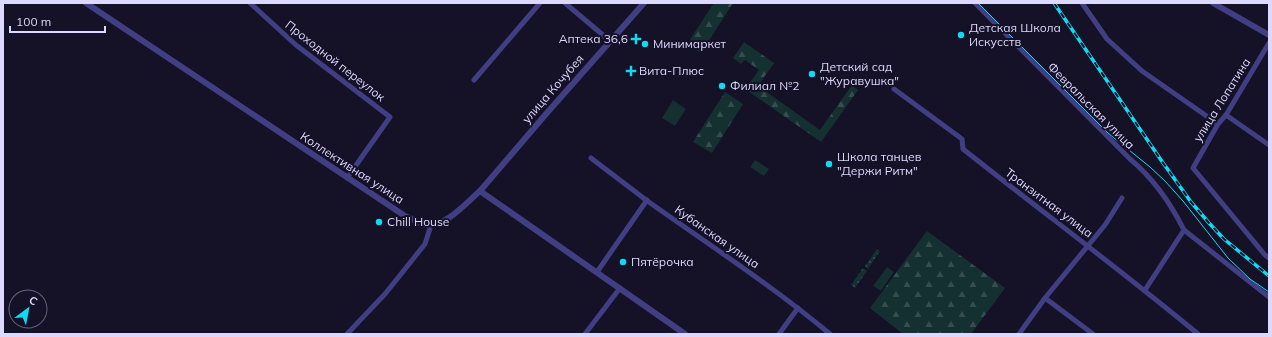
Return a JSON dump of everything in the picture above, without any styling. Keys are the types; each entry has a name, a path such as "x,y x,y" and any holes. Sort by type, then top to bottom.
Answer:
{"street":[{"name":"Коллективная улица","path":"86,3 405,216 425,225 431,225"},
{"name":"Проходной переулок","path":"250,3 296,45 390,117 346,178"},
{"path":"474,80 540,3"},
{"path":"565,3 610,41"},
{"name":"улица Кочубея","path":"480,191 644,3"},
{"name":"Февральская улица","path":"975,3 1130,159 1145,171 1172,207 1184,230 1269,297"},
{"path":"1082,3 1107,39 1142,71 1218,124"},
{"path":"1213,3 1269,35"},
{"name":"улица Лопатина","path":"1269,43 1226,115 1218,124 1193,168 1269,258"},
{"name":"Транзитная улица","path":"894,89 962,139 963,149 1034,206 1088,245 1145,290 1197,334"},
{"path":"1226,115 1269,144"},
{"name":"Кубанская улица","path":"591,158 798,308 830,334"},
{"path":"347,334 385,294 426,244 431,225 448,219 480,191 685,334"},
{"path":"1019,334 1045,298 1105,224 1122,198"},
{"path":"597,272 647,200"},
{"path":"1145,290 1184,230"},
{"path":"585,334 620,288"},
{"path":"1045,298 1093,334"},
{"path":"779,334 798,308"}],"green space":[{"path":"714,3 733,3 701,53 687,44"},
{"path":"744,42 774,63 758,86 820,130 852,85 858,90 821,142 745,89 759,70 745,60 741,64 733,58"},
{"path":"725,92 743,104 712,153 693,142"},
{"path":"673,100 686,109 675,126 662,118"},
{"path":"755,160 769,169 764,176 750,167"},
{"path":"927,231 1005,288 971,334 903,334 870,308"},
{"path":"877,249 880,251 868,269 865,266"},
{"path":"887,267 894,272 881,291 873,286"},
{"path":"863,268 867,271 855,288 851,285"}],"tram line":[{"path":"978,3 1108,133 1165,181 1183,201 1228,258 1250,279 1269,292"}],"railway":[{"path":"1054,3 1191,202 1224,239 1269,276"}],"place":[{"name":"Детская Школа Искусств","path":"961,35"},
{"name":"Аптека 36,6","path":"636,39"},
{"name":"Минимаркет","path":"645,44"},
{"name":"Вита-Плюс","path":"631,71"},
{"name":"Детский сад \"Журавушка\"","path":"812,74"},
{"name":"Филиал №2","path":"722,86"},
{"name":"Школа танцев \"Держи Ритм\"","path":"829,164"},
{"name":"Chill House","path":"379,222"},
{"name":"Пятёрочка","path":"623,262"}]}
